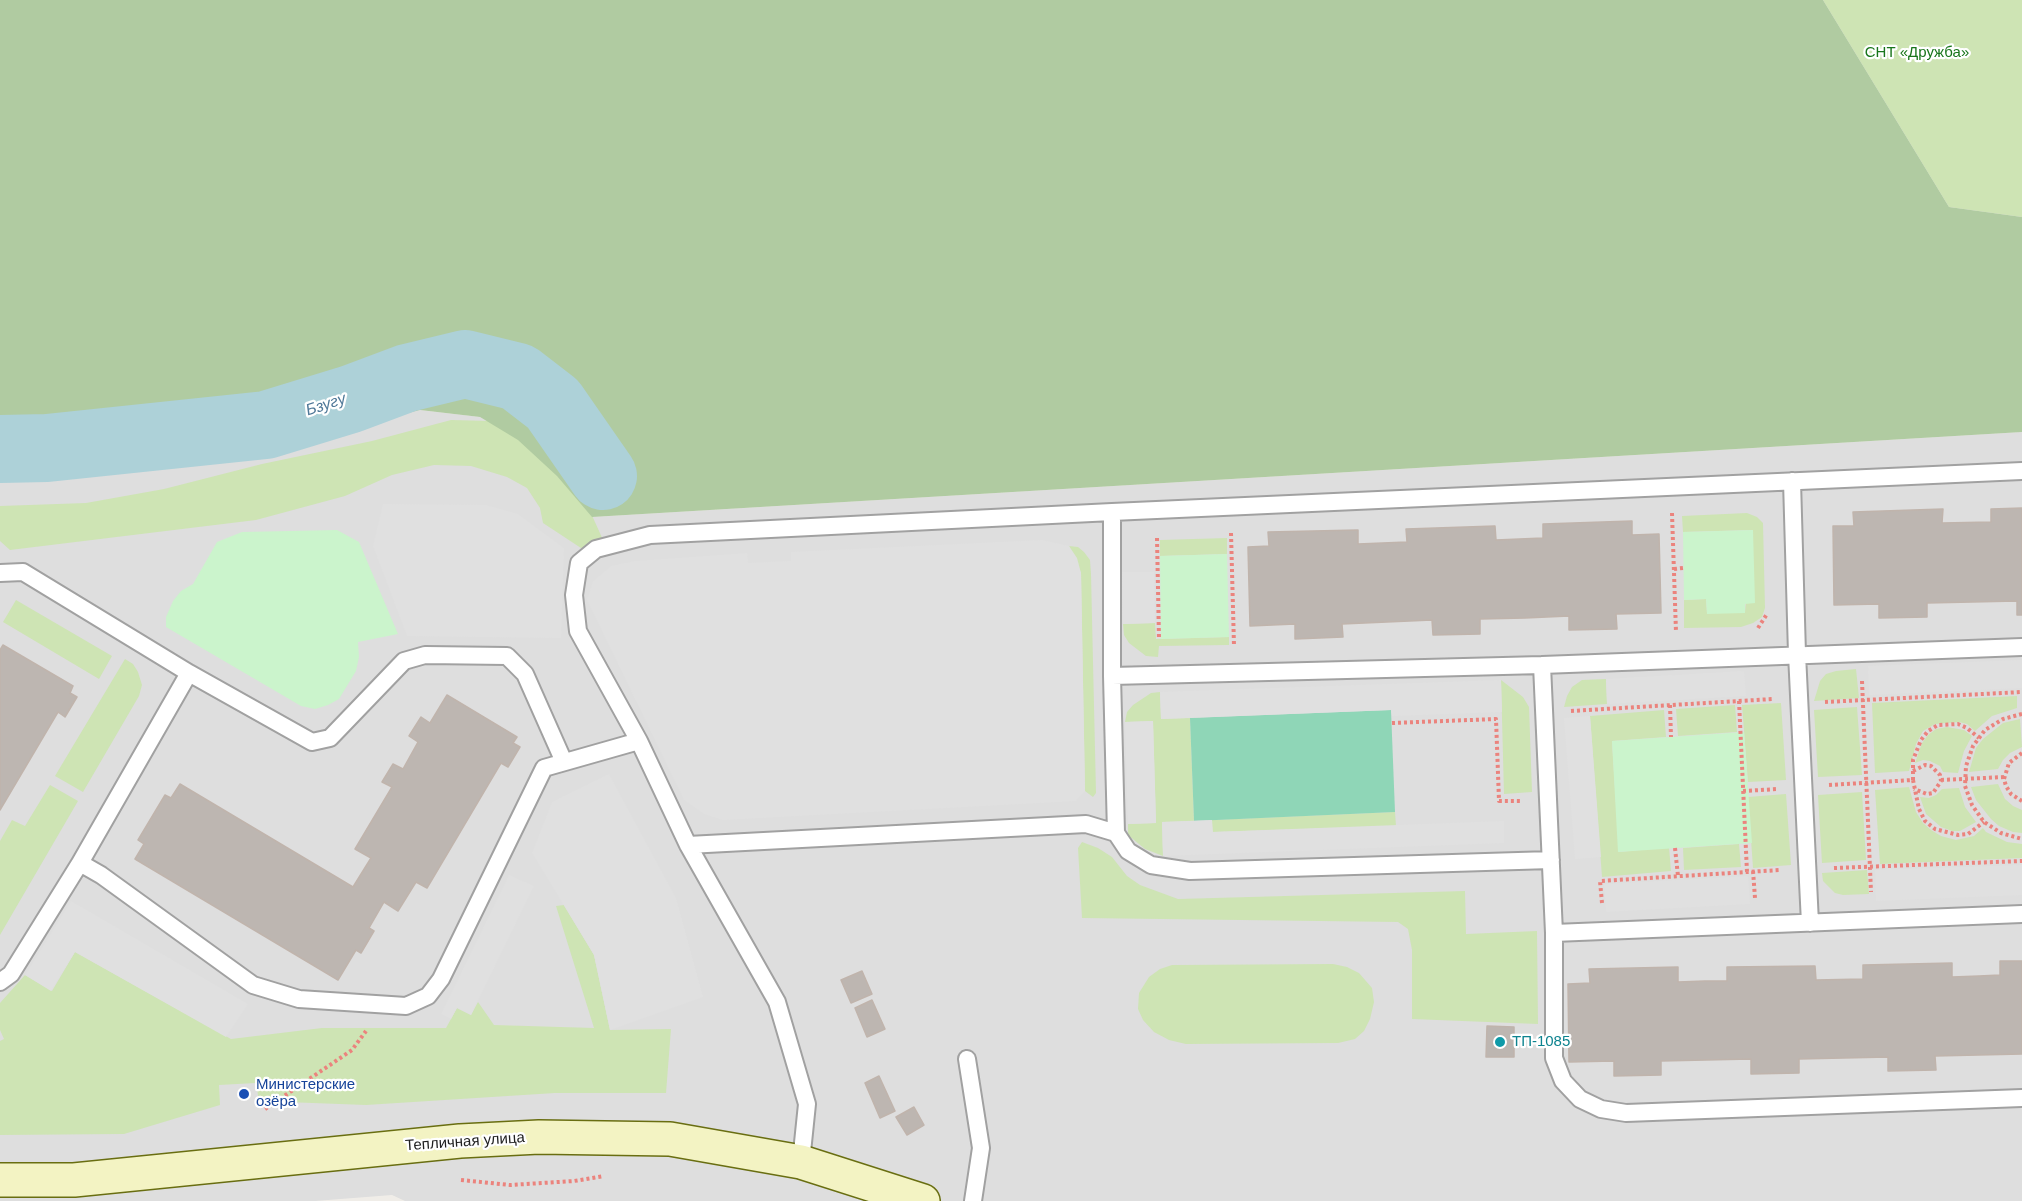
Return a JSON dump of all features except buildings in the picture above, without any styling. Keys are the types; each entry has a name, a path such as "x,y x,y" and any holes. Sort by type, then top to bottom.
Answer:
{"street":[{"name":"Тепличная улица","path":"0,1180 74,1180 460,1141 539,1137 670,1139 801,1162 923,1201"}],"lane":[{"path":"801,1162 807,1104 777,1002 688,845 639,741 578,631 574,595 579,563 596,549 650,535 2022,471"},
{"path":"1792,481 1797,654 1810,922"},
{"path":"1112,512 1112,676 1116,833 1128,851 1151,865 1191,871 1551,861"},
{"path":"0,573 23,572 189,674 312,742 330,738 404,661 425,655 507,656 525,674 564,762"},
{"path":"1112,676 1542,666 1797,654 2022,647"},
{"path":"1542,666 1554,933 1554,1058 1563,1081 1580,1099 1601,1109 1626,1113 2022,1098"},
{"path":"0,982 11,974 80,863 189,674"},
{"path":"80,863 101,875 253,986 299,999 406,1006 428,996 441,979 544,768 639,741"},
{"path":"688,845 1086,824 1116,833"},
{"path":"1554,933 2022,914"},
{"path":"967,1059 981,1148 973,1201"}],"path":[{"path":"1672,510 1676,634 1687,634"},
{"path":"1231,528 1234,650"},
{"path":"1157,531 1159,639"},
{"path":"1674,568 1683,568"},
{"path":"1750,632 1766,619 1770,607"},
{"path":"1824,702 2022,692"},
{"path":"1564,711 1779,699"},
{"path":"1863,700 1870,867"},
{"path":"1738,701 1745,872"},
{"path":"1670,705 1671,737"},
{"path":"2022,714 2003,718 1985,730 1972,746 1966,766 1965,786 1972,805 1984,822 2001,833 2022,839"},
{"path":"1392,723 1496,719 1500,801 1522,801"},
{"path":"1979,738 1958,724 1938,725 1928,731 1921,740 1913,760 1913,780 1919,809 1925,820 1935,829 1958,836 1968,834 1984,822"},
{"path":"2022,753 2009,763 2005,777 2006,786 2011,794 2022,801"},
{"path":"1913,771 1924,765 1931,766 1940,775 1941,780 1933,793 1927,794 1914,789"},
{"path":"1941,780 2005,777"},
{"path":"1826,785 1913,780"},
{"path":"1743,791 1783,788"},
{"path":"1676,848 1678,876"},
{"path":"1822,869 2022,861"},
{"path":"1602,910 1600,881 1790,869"},
{"path":"1753,871 1755,903"},
{"path":"265,1109 352,1050 363,1037 379,1004"},
{"path":"461,1180 510,1185 573,1181 606,1176"}],"shaded area":[{"path":"420,410 480,417 518,440 592,517 2022,432 2022,1201 405,1201 392,1195 315,1201 0,1201 0,476 209,459 335,432"},
{"path":"383,504 486,505 518,514 564,548 561,638 407,636 373,546"},
{"path":"1042,540 1069,546 1077,558 1081,573 1085,791 1076,801 723,820 704,814 684,800 587,600 593,581 611,566 635,561 747,553 748,563 791,561 791,552"},
{"path":"1122,572 1154,572 1155,623 1123,624"},
{"path":"2022,660 2022,688 1869,695 1868,666"},
{"path":"1744,671 1746,696 1607,704 1606,679"},
{"path":"1501,680 1502,712 1392,716 1391,710 1161,719 1160,692"},
{"path":"1590,716 1601,857 1575,859 1564,718"},
{"path":"1153,721 1156,823 1128,824 1125,722"},
{"path":"609,774 676,898 703,997 610,1030 594,955 532,853 552,802"},
{"path":"1212,820 1213,832 1504,821 1504,843 1163,856 1162,822"},
{"path":"2022,865 2022,895 1876,901 1875,870"},
{"path":"509,875 534,886 471,1015 457,1008 451,1019 441,1014"},
{"path":"1748,876 1750,904 1606,912 1604,884"},
{"path":"71,901 248,1004 226,1037 75,952 51,991 25,975"}],"green space":[{"path":"0,0 1823,0 1949,207 2022,217 2022,432 592,517 557,476 518,440 480,417 420,410 335,432 209,459 0,476"},
{"name":"СНТ «Дружба»","path":"1823,0 2022,0 2022,217 1949,207"},
{"path":"451,420 491,421 511,428 580,489 604,542 581,548 543,523 540,508 527,488 507,477 471,466 434,465 392,475 345,496 256,520 10,550 0,541 0,506 86,503 164,489 262,464 372,441"},
{"path":"1747,513 1757,517 1763,523 1765,608 1762,617 1741,627 1684,628 1684,600 1706,599 1707,613 1745,612 1753,530 1683,532 1682,516"},
{"path":"337,530 359,542 398,634 358,642 359,657 356,671 339,699 315,709 301,706 166,627 166,617 173,601 181,591 193,584 217,542 242,532"},
{"path":"1753,530 1755,603 1745,604 1745,613 1707,614 1706,599 1684,600 1683,532"},
{"path":"1227,538 1227,554 1160,556 1160,540"},
{"path":"1069,546 1078,547 1090,560 1096,793 1093,797 1085,791 1081,573"},
{"path":"1227,554 1229,637 1161,639 1160,556"},
{"path":"16,600 112,656 99,679 3,622"},
{"path":"1155,623 1156,639 1229,637 1229,645 1159,646 1158,657 1146,656 1129,643 1124,635 1123,624"},
{"path":"125,659 133,664 138,672 142,685 139,696 83,792 55,776"},
{"path":"1856,669 1859,698 1814,701 1820,681 1826,674"},
{"path":"1606,679 1607,704 1564,707 1572,687 1582,680"},
{"path":"1501,680 1523,697 1529,707 1532,792 1504,794"},
{"path":"1160,692 1161,719 1190,718 1194,821 1162,822 1163,856 1145,849 1128,835 1128,824 1156,823 1153,721 1125,722 1127,712 1133,705 1151,693"},
{"path":"2017,696 2017,708 1992,716 1975,731 1967,724 1959,722 1935,724 1923,731 1916,744 1909,771 1875,773 1872,703"},
{"path":"1781,703 1786,780 1748,782 1742,705"},
{"path":"1735,705 1737,732 1678,736 1676,709"},
{"path":"1857,707 1862,775 1818,777 1814,710"},
{"path":"1391,710 1395,812 1194,821 1190,718"},
{"path":"1664,710 1666,737 1612,741 1619,852 1669,847 1671,871 1602,877 1590,716"},
{"path":"2020,719 2022,747 2010,753 1998,769 1969,772 1976,748 1983,739 2003,723"},
{"path":"1947,727 1964,730 1972,736 1964,751 1958,773 1943,772 1940,766 1930,761 1923,760 1915,763 1922,743 1928,735 1936,729"},
{"path":"1744,732 1752,843 1618,852 1612,741"},
{"path":"1998,784 2005,799 2022,810 2022,833 1999,826 1991,819 1976,800 1971,787"},
{"path":"50,785 78,801 0,935 0,841 12,820 25,826"},
{"path":"1909,787 1916,812 1931,830 1941,836 1956,840 1974,836 1983,828 1986,832 2007,842 2022,844 2022,858 1880,864 1875,790"},
{"path":"1959,788 1965,807 1976,822 1960,831 1952,831 1941,827 1926,814 1920,797 1929,798 1942,789"},
{"path":"1862,792 1866,860 1822,863 1818,795"},
{"path":"1786,794 1791,865 1753,868 1748,797"},
{"path":"1395,812 1396,826 1212,832 1212,820"},
{"path":"1082,842 1112,857 1127,876 1140,885 1178,899 1465,891 1466,934 1537,931 1538,1024 1412,1019 1412,950 1408,929 1398,922 1082,918 1078,848"},
{"path":"1739,844 1741,867 1684,870 1683,848"},
{"path":"1867,870 1869,894 1835,893 1823,881 1822,873"},
{"path":"564,905 594,955 610,1030 671,1029 666,1093 555,1093 366,1105 259,1101 256,1083 219,1085 220,1105 124,1134 0,1135 0,1041 4,1039 0,1030 0,1003 25,975 52,991 75,952 231,1039 322,1028 446,1028 457,1008 471,1015 478,1002 494,1025 594,1028 556,906"},
{"path":"1333,964 1359,973 1372,988 1374,1002 1370,1019 1364,1031 1355,1039 1338,1043 1186,1044 1169,1040 1154,1032 1143,1020 1138,1009 1139,993 1149,977 1160,969 1172,965"}],"waterway":[{"name":"Бзугу","path":"0,449 47,448 266,425 351,399 407,378 465,364 518,377 553,404 603,476"}],"place":[{"name":"ТП-1085","path":"1500,1042"},
{"name":"Министерские озёра","path":"244,1094"}]}
